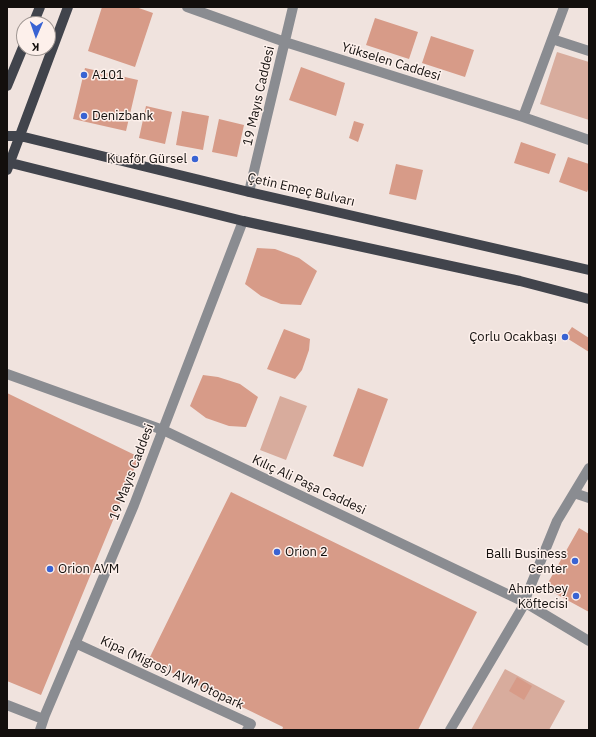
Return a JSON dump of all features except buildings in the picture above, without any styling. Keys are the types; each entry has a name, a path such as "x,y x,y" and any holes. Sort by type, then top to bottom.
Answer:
{"main road":[{"path":"68,7 8,165 242,221 520,281 589,299"},
{"path":"7,86 19,56"},
{"name":"Çetin Emeç Bulvarı","path":"7,136 20,136 250,192 589,270"}],"street":[{"name":"Yükselen Caddesi","path":"187,7 285,42 523,117 589,140"},
{"name":"19 Mayıs Caddesi","path":"250,192 292,7"},
{"path":"523,117 564,7"},
{"path":"552,39 589,51"},
{"name":"19 Mayıs Caddesi","path":"40,730 43,719 134,505 242,221"},
{"name":"Kılıç Ali Paşa Caddesi","path":"7,374 163,430 524,602 589,641"},
{"path":"450,730 524,602 557,521 589,468"},
{"path":"574,492 589,498"},
{"name":"Kipa (Migros) AVM Otopark","path":"75,643 251,724 247,730"},
{"path":"7,705 43,719"}],"shaded area":[{"path":"557,52 589,62 589,120 540,104"},
{"path":"280,396 307,406 286,460 260,450"},
{"path":"505,669 565,701 549,730 471,730"}],"place":[{"name":"A101","path":"84,75"},
{"name":"Denizbank","path":"84,116"},
{"name":"Kuaför Gürsel","path":"195,159"},
{"name":"Çorlu Ocakbaşı","path":"565,337"},
{"name":"Orion 2","path":"277,552"},
{"name":"Ballı Business Center","path":"575,561"},
{"name":"Orion AVM","path":"50,569"},
{"name":"Ahmetbey Köftecisi","path":"576,596"}]}
